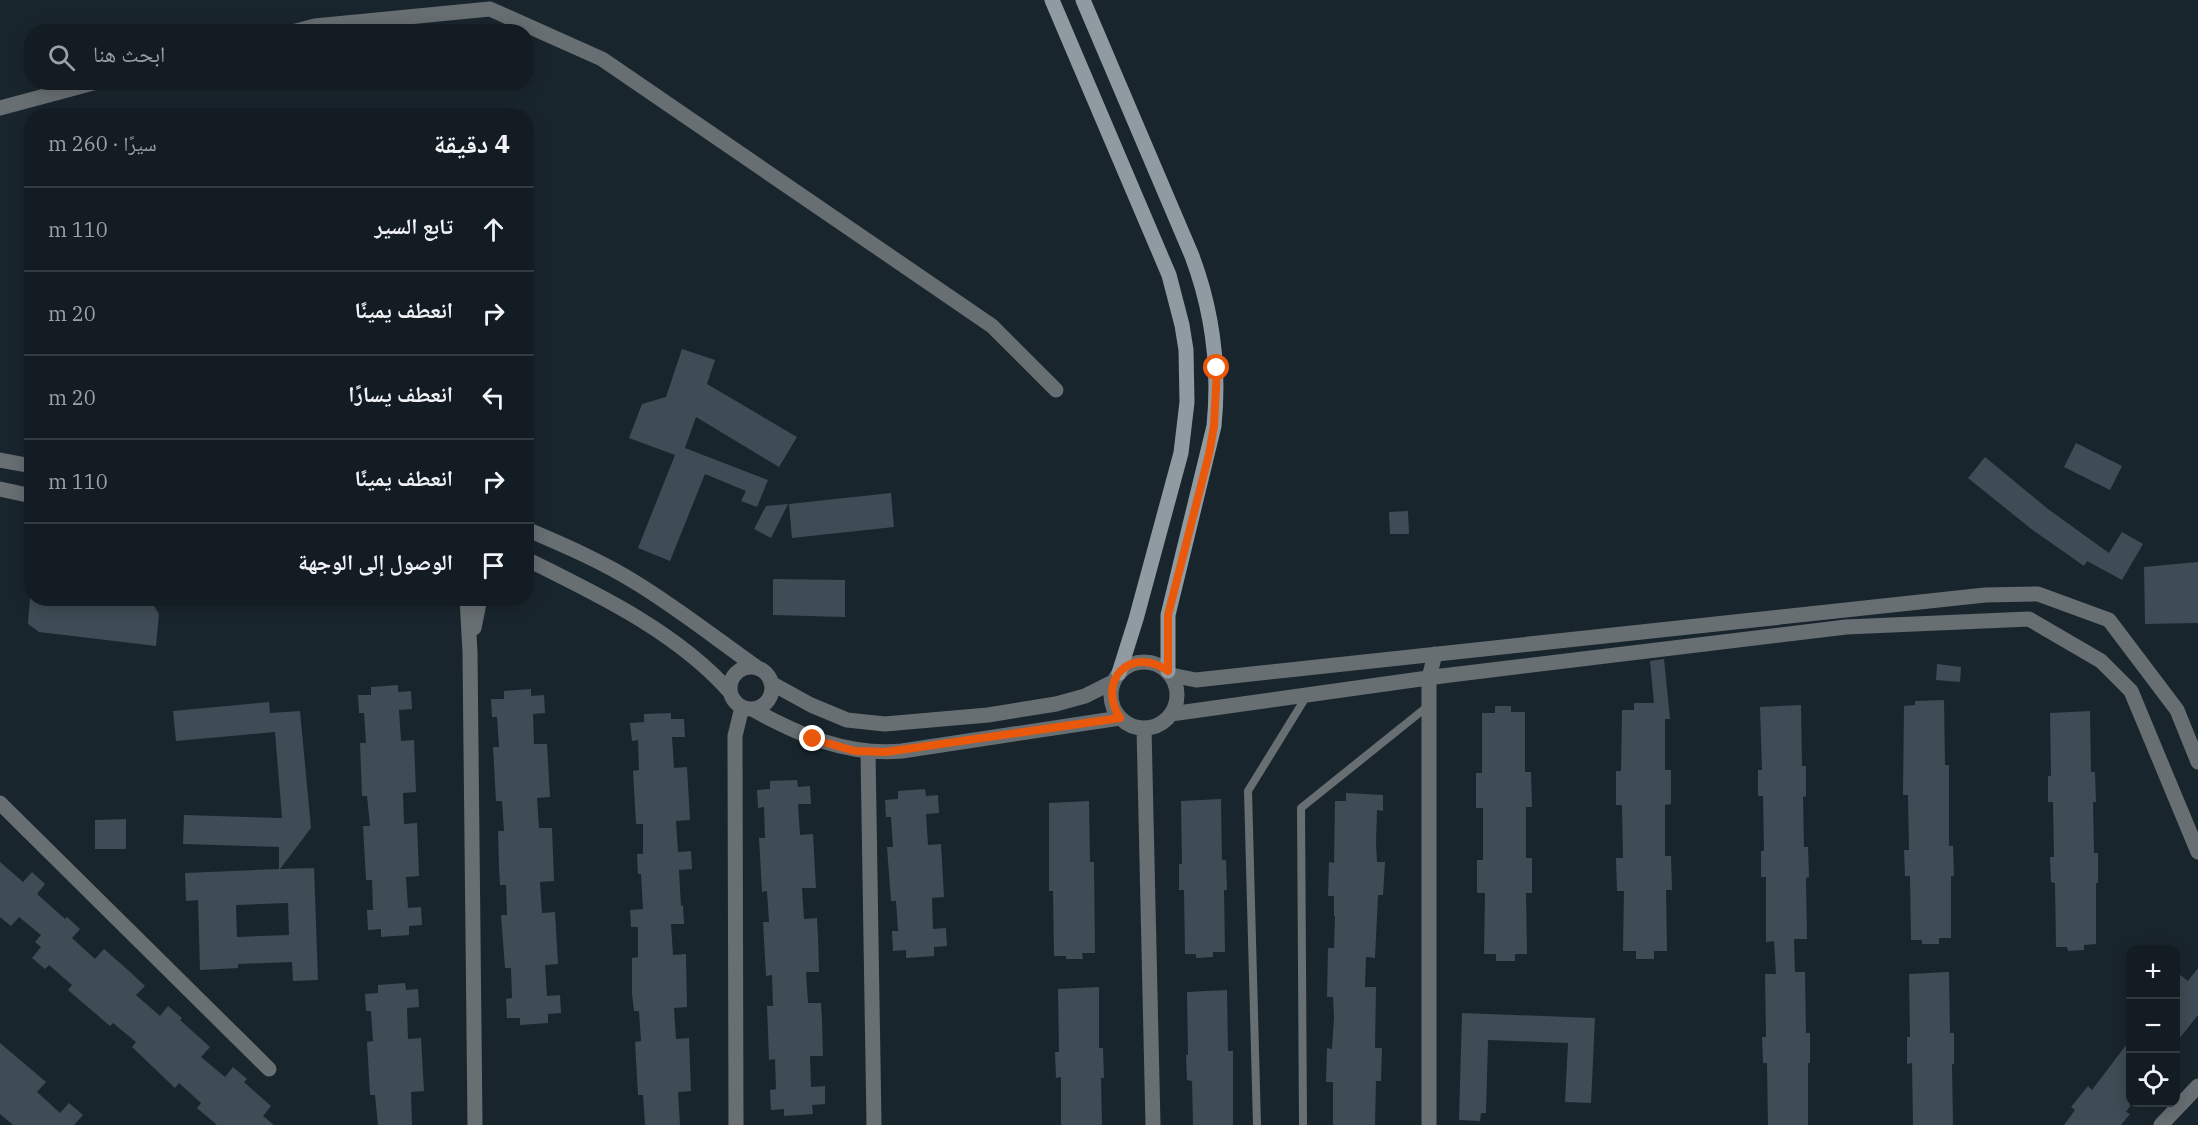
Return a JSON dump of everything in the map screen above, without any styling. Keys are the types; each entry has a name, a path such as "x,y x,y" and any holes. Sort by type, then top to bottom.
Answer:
{"main road":[{"path":"1052,0 1169,274 1186,350 1187,402 1181,453 1136,619 1116,678"},
{"path":"1083,0 1192,256 1204,292 1214,339 1217,397 1214,426 1168,615 1170,673"}],"street":[{"path":"336,24 490,9 524,24"},
{"path":"534,29 602,59 992,326 1056,390"},
{"path":"0,108 67,90"},
{"path":"0,460 24,464"},
{"path":"0,489 24,494"},
{"path":"534,532 560,543 636,583 690,618 759,669"},
{"path":"534,563 600,597 661,635 707,669 730,692 732,698 747,708 813,739 868,752 902,751 1120,718"},
{"path":"730,692 732,679 740,670 753,667 765,672 771,683 841,718 860,723 885,724 988,715 1056,704 1085,696 1116,678 1127,666 1137,662 1159,665 1170,673 1196,680 1985,595 2038,594 2109,620 2177,710 2198,762"},
{"path":"467,606 470,652 475,1125"},
{"path":"470,652 479,606"},
{"path":"1116,678 1111,695 1113,708 1120,718 1136,727 1144,728 1155,727 1172,714 1429,678 1846,627 2030,619 2102,661 2131,691 2198,852"},
{"path":"1429,1125 1428,706 1429,678 1436,654"},
{"path":"1170,673 1178,695 1172,714"},
{"path":"747,708 763,705 770,695 771,683"},
{"path":"736,1125 735,736 747,708"},
{"path":"1144,728 1153,1125"},
{"path":"868,752 874,1125"},
{"path":"0,803 269,1069"},
{"path":"2161,1125 2198,1086"}],"lane":[{"path":"1257,1125 1248,791 1306,696"},
{"path":"1303,1125 1301,808 1428,706"}],"building":[{"path":"682,349 715,360 707,384 797,437 779,467 696,417 685,448 768,480 757,507 741,501 746,491 705,474 670,561 638,548 675,455 629,438 642,404 666,397"},
{"path":"2076,443 2122,466 2110,490 2064,467"},
{"path":"1985,457 2048,509 2109,553 2122,532 2143,544 2122,580 2087,561 2084,566 2030,528 1968,478"},
{"path":"891,493 894,527 792,538 789,504"},
{"path":"788,504 771,538 754,529 766,506"},
{"path":"1408,511 1409,534 1390,534 1389,512"},
{"path":"2198,562 2198,623 2145,624 2144,567"},
{"path":"773,579 845,580 845,617 773,615"},
{"path":"29,606 154,606 159,614 156,646 39,632 28,624"},
{"path":"1664,659 1670,719 1665,719 1665,770 1671,770 1671,804 1665,805 1665,856 1671,856 1672,890 1666,890 1667,951 1654,951 1654,959 1636,959 1636,951 1623,951 1624,891 1617,891 1616,858 1623,858 1622,805 1616,805 1616,771 1621,771 1622,710 1634,710 1634,703 1654,703 1650,661"},
{"path":"1937,664 1961,667 1960,682 1936,680"},
{"path":"398,685 398,692 411,691 412,709 399,710 401,741 414,740 416,792 403,793 404,824 417,823 419,876 406,877 408,908 421,907 422,925 409,926 409,935 381,937 381,929 368,930 367,910 373,910 372,880 366,880 363,826 370,826 367,796 362,796 360,743 366,743 364,713 359,713 358,695 371,695 371,687"},
{"path":"531,689 531,696 544,695 545,713 533,714 534,744 547,744 550,797 537,798 539,828 552,828 554,881 540,882 542,913 555,912 558,964 545,965 547,996 560,995 561,1013 548,1014 548,1023 520,1025 520,1018 507,1018 506,999 512,998 511,968 505,968 501,915 507,915 506,885 500,885 498,831 504,831 502,801 496,801 493,747 499,747 497,717 492,717 491,699 504,699 504,691"},
{"path":"1944,700 1945,765 1949,765 1949,846 1953,846 1954,876 1951,876 1951,938 1939,938 1939,944 1922,944 1922,940 1911,940 1910,876 1905,876 1904,850 1909,850 1908,795 1903,795 1904,706 1915,705 1915,701"},
{"path":"269,702 270,713 300,711 311,828 280,869 314,868 318,980 293,981 292,962 238,964 238,968 200,970 198,900 186,901 185,873 279,869 279,847 183,844 184,815 282,818 275,732 176,741 173,711","holes":["288,903 289,935 237,937 236,905"]},
{"path":"1801,705 1802,766 1806,766 1806,796 1803,797 1804,847 1808,847 1809,877 1806,878 1807,939 1794,939 1795,972 1805,972 1806,1033 1810,1033 1808,1125 1768,1125 1767,1063 1763,1063 1762,1037 1766,1037 1765,974 1776,974 1774,941 1766,942 1766,877 1761,877 1761,851 1764,851 1763,796 1758,796 1758,770 1762,770 1760,707"},
{"path":"1495,706 1511,706 1511,712 1525,712 1525,772 1531,772 1532,807 1526,807 1526,858 1532,858 1532,893 1526,893 1527,954 1515,954 1515,961 1496,961 1496,954 1484,954 1485,893 1477,893 1477,860 1483,860 1483,808 1476,808 1476,773 1482,773 1482,713 1495,713"},
{"path":"2090,711 2091,772 2095,772 2096,802 2093,802 2094,853 2098,853 2096,944 2084,945 2084,950 2068,951 2067,947 2056,947 2055,883 2051,882 2050,857 2054,857 2053,802 2048,802 2048,776 2051,776 2050,713"},
{"path":"671,713 671,719 684,719 685,737 672,737 674,768 687,767 690,820 676,821 678,852 691,851 692,869 679,870 684,924 671,924 673,955 686,954 687,1007 674,1008 676,1039 689,1038 691,1091 678,1092 680,1125 645,1125 643,1095 638,1095 635,1042 641,1041 639,1011 634,1011 632,994 632,958 638,957 638,927 631,927 630,910 643,909 641,874 638,874 637,854 643,854 643,824 636,824 633,771 639,770 638,740 632,741 630,723 644,722 644,714"},
{"path":"797,780 798,787 810,786 811,804 798,804 800,835 813,834 816,888 802,888 804,919 817,918 818,936 819,972 806,972 808,1003 821,1003 822,1021 823,1056 810,1056 811,1087 825,1086 825,1104 812,1105 813,1114 784,1116 784,1109 771,1110 770,1090 776,1089 775,1059 769,1060 767,1006 773,1006 772,975 766,976 763,922 769,922 767,891 762,892 759,838 765,838 764,807 758,808 757,790 770,789 770,781"},
{"path":"925,789 926,796 938,795 939,813 926,814 928,845 941,844 944,897 932,898 933,929 946,928 947,946 934,947 934,956 906,958 906,950 893,951 892,931 898,931 896,901 891,901 887,847 893,847 891,817 886,817 885,800 898,799 898,791"},
{"path":"1346,793 1383,795 1383,811 1377,810 1376,843 1377,862 1385,862 1383,895 1378,895 1375,958 1366,957 1365,987 1376,987 1375,1048 1382,1048 1381,1081 1376,1081 1375,1125 1333,1125 1333,1082 1326,1082 1327,1048 1332,1049 1334,1017 1333,997 1327,997 1328,948 1334,948 1335,916 1334,896 1328,896 1329,862 1334,863 1335,801 1346,801"},
{"path":"1221,799 1222,860 1226,860 1227,890 1224,890 1225,952 1213,952 1213,957 1196,958 1196,954 1185,954 1184,890 1179,890 1179,864 1182,864 1181,801"},
{"path":"1089,801 1090,862 1094,862 1095,953 1082,953 1083,959 1066,959 1066,956 1054,956 1053,891 1049,891 1049,803"},
{"path":"126,819 126,849 95,849 95,820"},
{"path":"0,862 23,882 32,872 45,884 37,894 80,929 72,938 95,959 104,949 128,970 145,986 136,995 160,1016 168,1006 182,1018 180,1020 210,1047 201,1057 225,1077 233,1067 247,1079 244,1082 271,1106 263,1116 274,1125 217,1125 197,1108 201,1103 179,1083 175,1088 132,1047 136,1042 113,1023 110,1026 68,990 72,985 49,965 45,969 32,958 41,947 35,942 41,935 19,917 11,926 0,917"},
{"path":"2198,968 2198,1015 2180,1038 2180,975 2188,981"},
{"path":"1949,972 1950,1033 1954,1033 1953,1125 1913,1125 1912,1063 1907,1064 1907,1037 1910,1037 1909,974"},
{"path":"405,983 406,990 418,989 419,1007 407,1008 408,1039 421,1038 424,1091 411,1092 412,1125 378,1125 375,1095 370,1095 367,1042 373,1041 371,1011 366,1011 365,994 378,993 378,985"},
{"path":"1099,987 1099,1048 1103,1048 1104,1078 1101,1078 1102,1125 1061,1125 1061,1077 1056,1078 1055,1052 1059,1052 1058,989"},
{"path":"1227,990 1228,1051 1233,1051 1233,1125 1193,1125 1192,1081 1187,1080 1187,992"},
{"path":"1462,1013 1595,1018 1591,1103 1565,1102 1568,1043 1488,1040 1486,1113 1481,1113 1480,1121 1459,1120"},
{"path":"0,1043 46,1082 37,1092 60,1113 69,1103 83,1115 74,1125 13,1125 0,1114"},
{"path":"2126,1045 2126,1107 2129,1107 2126,1112 2130,1114 2121,1125 2064,1125 2075,1110 2071,1107 2088,1086 2092,1090"}],"route":[{"path":"813,739 855,751 902,751 1120,718 1113,708 1111,695 1113,682 1119,673 1127,666 1137,662 1159,665 1168,671 1168,615 1209,454 1217,397 1217,368"}]}
